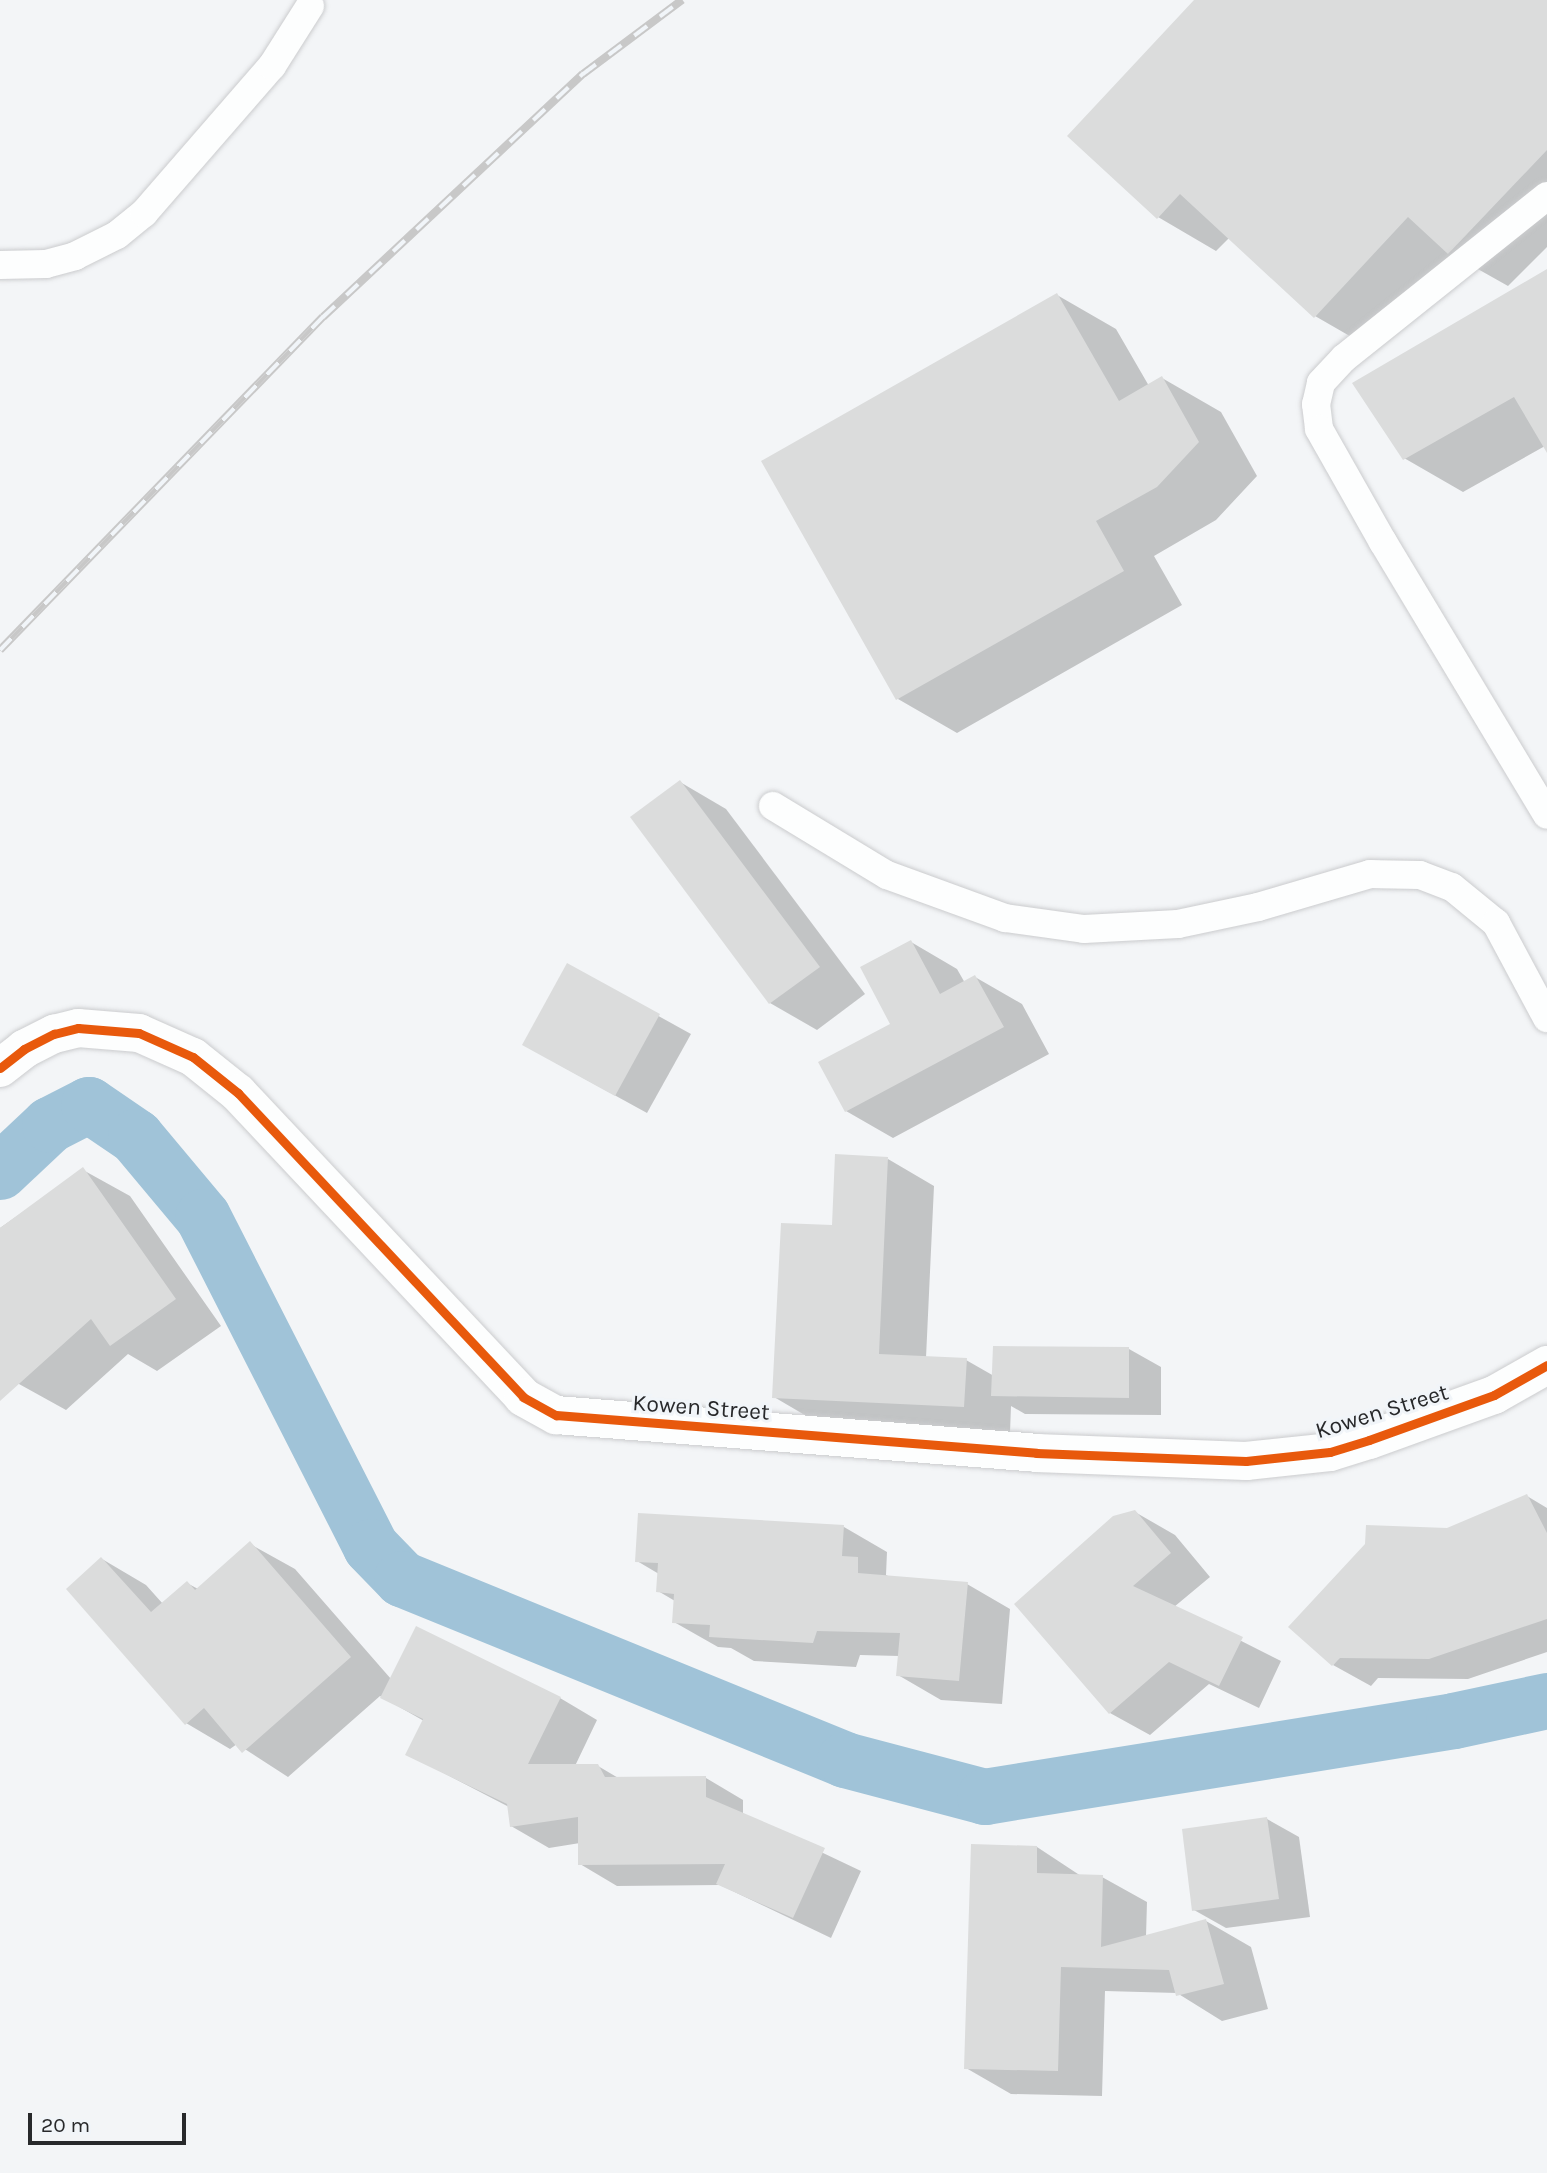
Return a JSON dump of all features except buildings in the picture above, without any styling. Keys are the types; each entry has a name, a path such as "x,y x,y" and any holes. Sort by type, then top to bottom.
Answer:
{"street":[{"name":"Kowen Street","path":"0,1068 24,1049 54,1034 78,1028 139,1033 193,1057 238,1093 513,1388 533,1404 556,1415 1036,1453 1246,1461 1329,1452 1369,1440 1494,1395 1547,1365"}],"lane":[{"path":"0,265 46,264 75,256 117,235 144,213 272,65 310,6"},
{"path":"1547,196 1344,358 1321,383 1316,404 1320,429 1383,542 1547,815"},
{"path":"773,806 887,875 1005,918 1084,929 1178,924 1258,907 1370,874 1420,875 1452,887 1496,923 1547,1018"}],"waterway":[{"path":"0,1172 50,1125 89,1105 136,1137 203,1217 371,1547 402,1579 845,1760 985,1797 1454,1721 1547,1701"}],"railway":[{"path":"0,650 323,317 583,74 682,0"}],"cycle path":[{"path":"0,1068 24,1049 54,1034 78,1028 139,1033 193,1057 238,1093 523,1397 556,1415 1036,1453 1246,1461 1330,1452 1369,1440 1494,1395 1547,1365"}]}
